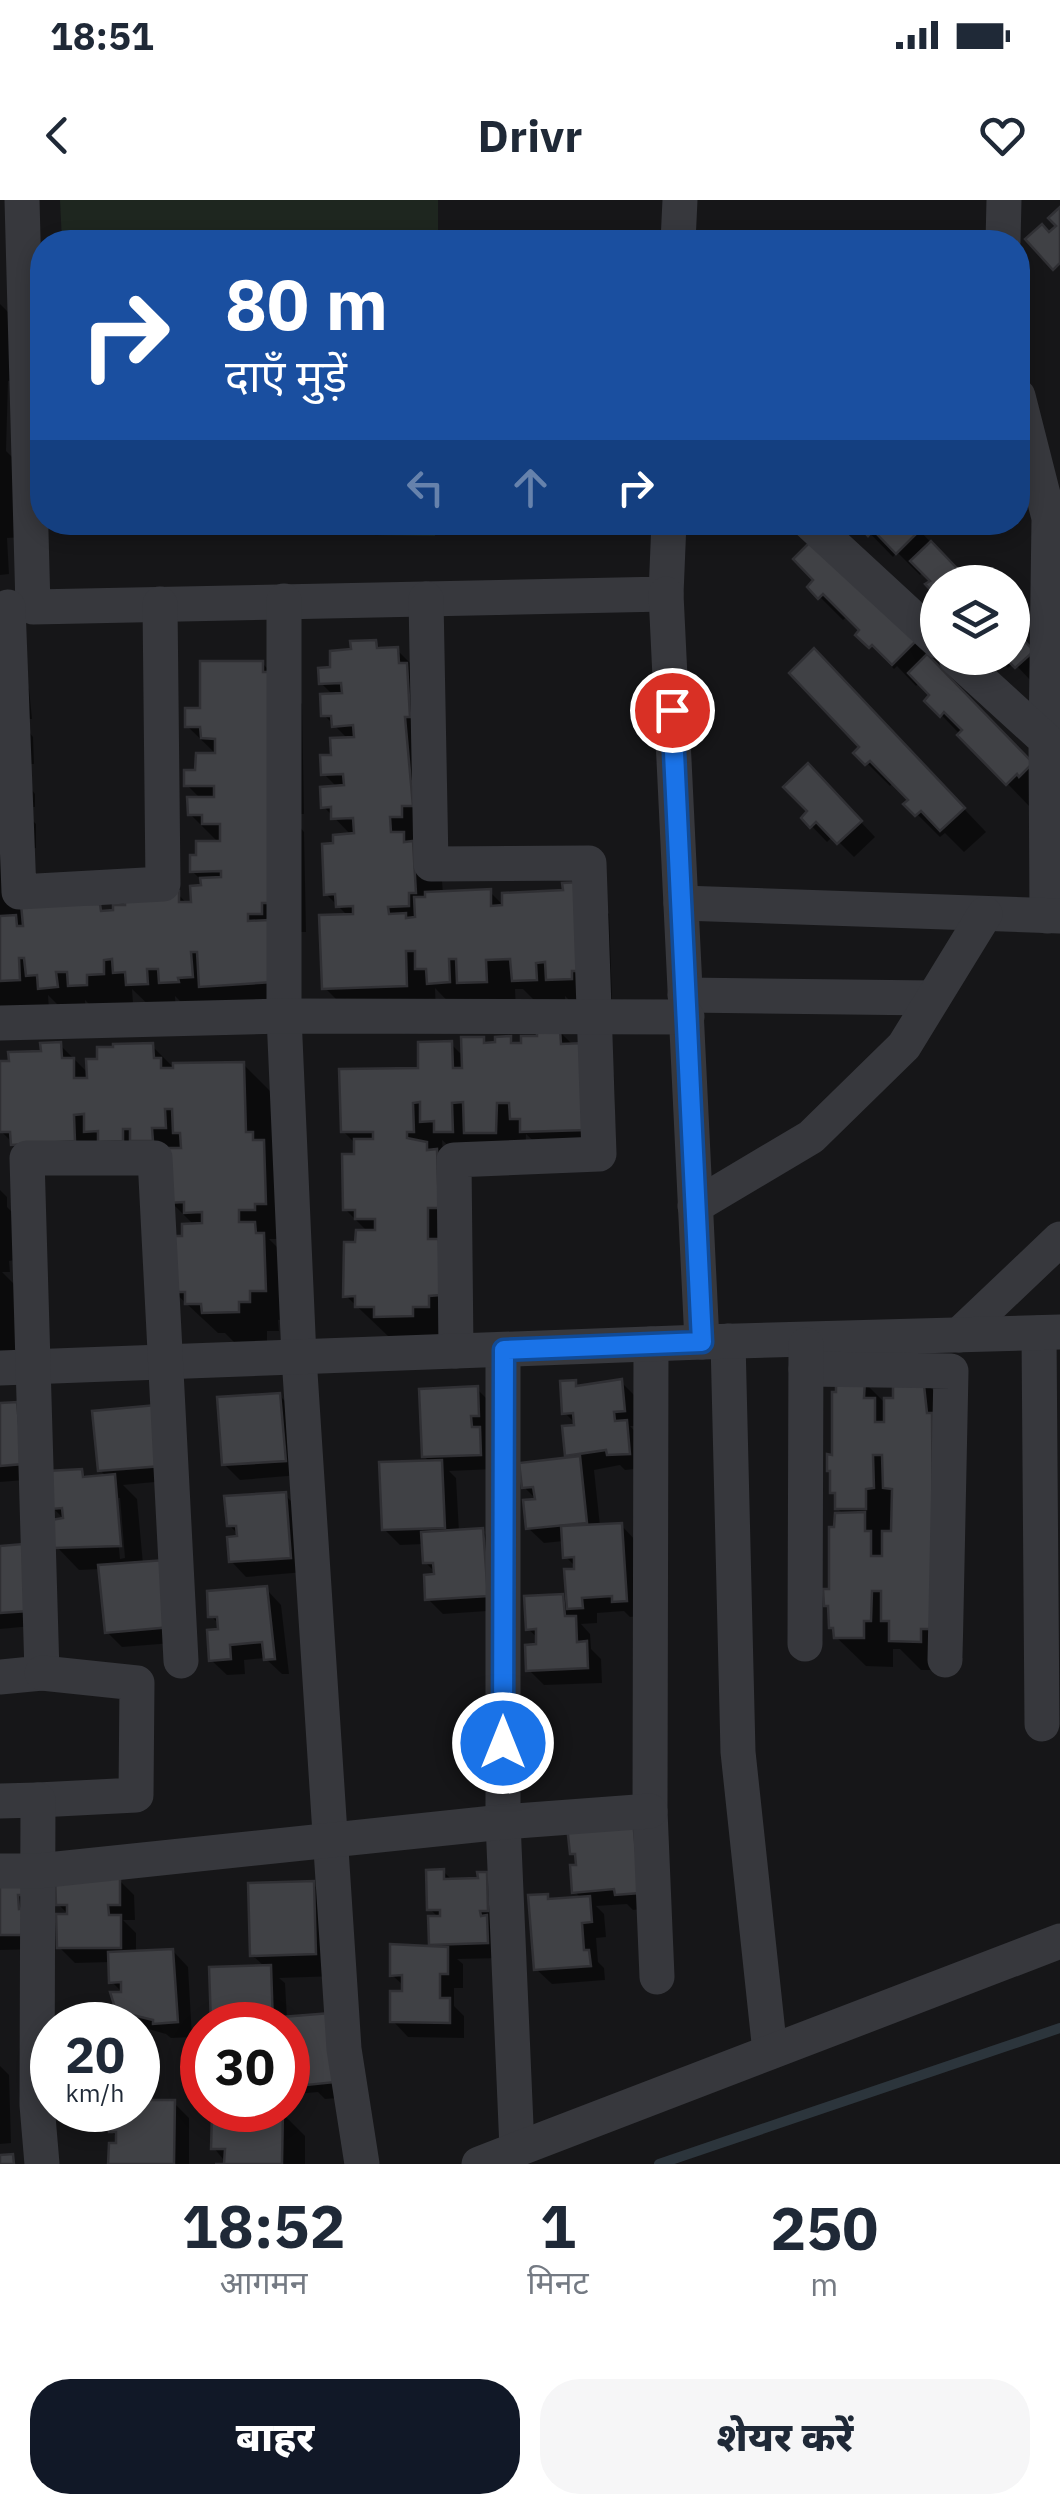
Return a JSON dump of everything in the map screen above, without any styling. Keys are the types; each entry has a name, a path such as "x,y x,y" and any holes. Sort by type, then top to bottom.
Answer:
{"street":[{"path":"22,200 14,607 19,892 162,884 160,604"},
{"path":"679,230 680,200"},
{"path":"1003,230 1004,200"},
{"path":"681,903 1054,916 1046,740 1055,519 1030,436"},
{"path":"668,535 666,594 696,1206 715,1341 738,1752 770,2052"},
{"path":"823,535 920,624"},
{"path":"14,607 666,594"},
{"path":"426,598 431,864 590,863 599,1154 454,1160 456,1352"},
{"path":"284,601 284,1016 299,1357 344,2050 362,2164"},
{"path":"975,675 1046,740"},
{"path":"696,1206 811,1137 904,1046 985,914"},
{"path":"0,1022 284,1016 593,1017 686,1006 933,998"},
{"path":"42,1673 17,1368 27,1158 155,1158 181,1661"},
{"path":"959,1335 1060,1239"},
{"path":"806,1354 959,1335 1049,1332 1042,1724"},
{"path":"17,1368 715,1341 951,1371 945,1660"},
{"path":"651,1344 650,1811 657,1977"},
{"path":"504,1350 503,1822 517,2149"},
{"path":"805,1644 806,1354"},
{"path":"0,1676 42,1673 137,1683 136,1795 0,1801"},
{"path":"38,1800 37,2106 42,2164"},
{"path":"0,1870 38,1871 503,1822 650,1811"},
{"path":"478,2164 1060,1941"}],"shaded area":[{"path":"60,200 438,200 438,230 61,230"}],"building":[{"path":"1060,207 1060,263 1053,270 1030,245 1030,235 1042,224 1049,232 1056,226 1048,218"},
{"path":"878,535 915,535 896,554"},
{"path":"815,537 917,640 892,665 855,635 859,630 823,594 818,599 807,587 813,580 793,559"},
{"path":"931,541 954,565 920,565 920,571 910,561"},
{"path":"376,640 377,648 398,647 399,663 407,663 410,717 405,717 413,806 402,806 402,817 390,817 391,832 404,832 404,842 413,841 416,893 409,893 409,906 388,907 389,914 415,917 414,897 425,897 425,892 491,889 491,906 502,905 502,893 563,890 562,883 580,882 583,971 572,971 572,979 546,980 545,962 536,963 537,980 512,981 510,959 486,960 487,982 457,983 456,959 449,959 450,982 427,984 426,969 415,969 415,951 406,951 407,986 322,989 319,915 353,914 353,906 336,907 335,894 324,895 322,844 333,843 333,835 354,833 353,818 331,819 331,807 321,808 320,787 344,785 343,774 321,775 320,755 331,755 330,738 354,737 353,725 332,727 331,716 321,716 320,694 342,693 341,683 319,684 318,668 330,667 330,651 351,649 350,641"},
{"path":"814,648 965,808 940,831 921,811 915,816 903,804 908,800 870,761 865,765 853,753 859,747 789,673"},
{"path":"200,661 263,661 263,672 273,672 277,903 262,903 262,914 248,914 248,921 269,920 273,982 199,987 197,952 191,952 193,977 178,978 179,982 159,983 158,969 147,969 148,984 126,985 125,972 113,973 112,959 104,960 104,974 87,975 87,985 68,986 67,972 56,972 58,987 38,989 37,975 26,976 24,958 19,958 20,980 0,981 0,916 16,915 17,926 23,926 21,904 100,904 101,911 125,905 125,893 179,891 179,902 191,902 190,886 201,885 200,878 221,877 221,871 190,872 190,855 196,855 196,841 220,841 220,824 202,824 202,815 188,815 187,797 214,797 214,786 184,786 184,770 195,770 196,753 215,753 215,739 201,738 200,727 185,727 185,708 200,708"},
{"path":"920,661 920,675 947,675 1033,763 1006,785 957,735 962,730 944,712 940,717 924,701 929,695 908,673"},
{"path":"808,763 862,821 837,844 816,822 810,828 801,818 807,811 783,787"},
{"path":"537,1029 560,1029 561,1044 585,1043 587,1130 520,1132 520,1119 510,1119 509,1103 497,1103 496,1133 464,1133 463,1102 452,1103 453,1132 434,1132 434,1121 420,1122 420,1102 413,1103 414,1132 407,1132 407,1138 427,1142 427,1150 437,1149 439,1208 428,1208 428,1239 439,1239 440,1295 429,1296 429,1307 413,1307 413,1316 374,1317 374,1307 355,1307 355,1296 343,1297 344,1242 355,1242 356,1230 375,1230 375,1219 355,1219 355,1210 343,1210 342,1154 354,1154 354,1139 373,1139 373,1132 341,1132 339,1069 418,1068 418,1042 452,1041 453,1068 462,1068 461,1037 484,1037 484,1043 495,1042 495,1037 511,1036 511,1043 521,1043 521,1036 537,1036"},
{"path":"61,1042 62,1058 74,1058 74,1078 87,1078 86,1059 97,1059 97,1047 113,1044 153,1043 154,1058 161,1058 161,1068 173,1068 173,1063 244,1062 246,1132 253,1132 253,1140 264,1140 266,1204 255,1204 255,1210 239,1210 239,1222 255,1222 256,1233 264,1233 266,1291 250,1291 250,1302 239,1302 239,1312 202,1313 201,1304 185,1304 185,1292 171,1292 169,1236 182,1236 182,1224 202,1223 202,1212 184,1213 184,1202 168,1203 167,1148 181,1148 180,1133 173,1133 172,1109 165,1109 166,1128 152,1128 153,1141 130,1141 130,1129 123,1129 123,1141 98,1142 98,1131 84,1132 84,1114 74,1115 75,1141 11,1145 10,1132 0,1132 0,1061 9,1061 8,1052 41,1051 40,1043"},
{"path":"893,1376 923,1376 927,1413 932,1413 934,1629 921,1629 921,1642 889,1641 889,1621 881,1621 881,1591 872,1591 871,1621 864,1621 864,1638 834,1638 823,1589 829,1589 829,1527 834,1527 835,1513 865,1512 865,1531 871,1531 871,1556 882,1556 882,1531 891,1531 892,1489 883,1488 882,1455 873,1455 874,1488 866,1489 866,1509 835,1509 835,1493 830,1493 827,1471 827,1454 832,1455 832,1392 836,1392 836,1380 865,1380 864,1398 875,1398 875,1422 884,1422 884,1398 893,1398"},
{"path":"622,1379 625,1411 614,1412 615,1421 627,1420 630,1454 607,1455 606,1450 565,1456 562,1426 574,1425 573,1413 562,1414 560,1381 576,1380 576,1386"},
{"path":"478,1386 479,1416 471,1416 472,1427 480,1427 481,1455 422,1457 419,1389"},
{"path":"280,1393 286,1461 222,1465 217,1397"},
{"path":"17,1402 23,1464 0,1466 0,1403"},
{"path":"156,1405 162,1466 98,1471 92,1411"},
{"path":"580,1456 587,1523 526,1529 523,1500 535,1499 533,1487 522,1488 519,1463"},
{"path":"442,1460 445,1528 382,1530 379,1462"},
{"path":"82,1469 83,1477 115,1474 121,1546 54,1548 51,1520 63,1518 62,1508 51,1509 47,1471"},
{"path":"286,1492 291,1558 229,1562 227,1537 237,1536 236,1526 227,1526 224,1496"},
{"path":"622,1523 627,1601 612,1602 612,1596 582,1598 583,1608 567,1609 564,1569 574,1569 574,1557 563,1558 561,1526"},
{"path":"483,1528 488,1596 425,1600 424,1575 434,1574 433,1563 423,1563 421,1532"},
{"path":"23,1544 28,1611 0,1613 0,1546"},
{"path":"165,1560 171,1627 105,1633 98,1565"},
{"path":"267,1586 275,1659 264,1660 262,1642 230,1645 231,1659 209,1661 207,1630 218,1629 217,1617 208,1617 207,1591"},
{"path":"563,1594 565,1616 576,1616 577,1642 587,1641 588,1668 526,1671 525,1645 536,1644 536,1629 526,1630 524,1596"},
{"path":"633,1820 640,1893 615,1895 614,1889 572,1893 570,1865 576,1865 575,1854 570,1854 567,1826"},
{"path":"444,1869 444,1879 478,1878 477,1872 487,1872 488,1911 480,1911 481,1916 487,1915 488,1943 429,1945 428,1916 440,1916 440,1910 427,1910 426,1870"},
{"path":"23,1877 27,1895 18,1895 19,1909 27,1908 28,1935 0,1935 0,1878"},
{"path":"55,1877 120,1877 120,1905 108,1905 109,1915 121,1915 121,1948 57,1948 56,1914 67,1914 67,1905 56,1905"},
{"path":"314,1881 316,1954 250,1956 248,1883"},
{"path":"548,1894 548,1899 590,1896 592,1922 582,1923 584,1950 589,1950 591,1966 534,1970 528,1895"},
{"path":"390,1944 448,1947 448,1974 440,1974 440,1998 450,1998 450,2023 390,2022 390,1991 402,1991 402,1975 390,1976"},
{"path":"173,1949 178,2022 160,2023 160,2002 113,2002 110,1992 121,1992 121,1982 109,1983 108,1952"},
{"path":"271,1965 272,2002 210,2002 209,1967"},
{"path":"330,2013 336,2082 310,2085 310,2015"},
{"path":"160,2100 175,2100 174,2164 108,2164 109,2143 116,2143 116,2132 160,2132"},
{"path":"211,2132 283,2132 282,2164 224,2164 225,2149 211,2149"},
{"path":"13,2154 14,2164 0,2164 0,2155"}],"waterway":[{"path":"659,2164 1060,2028"}],"route":[{"path":"503,1743 504,1350 702,1342 672,710"}]}
